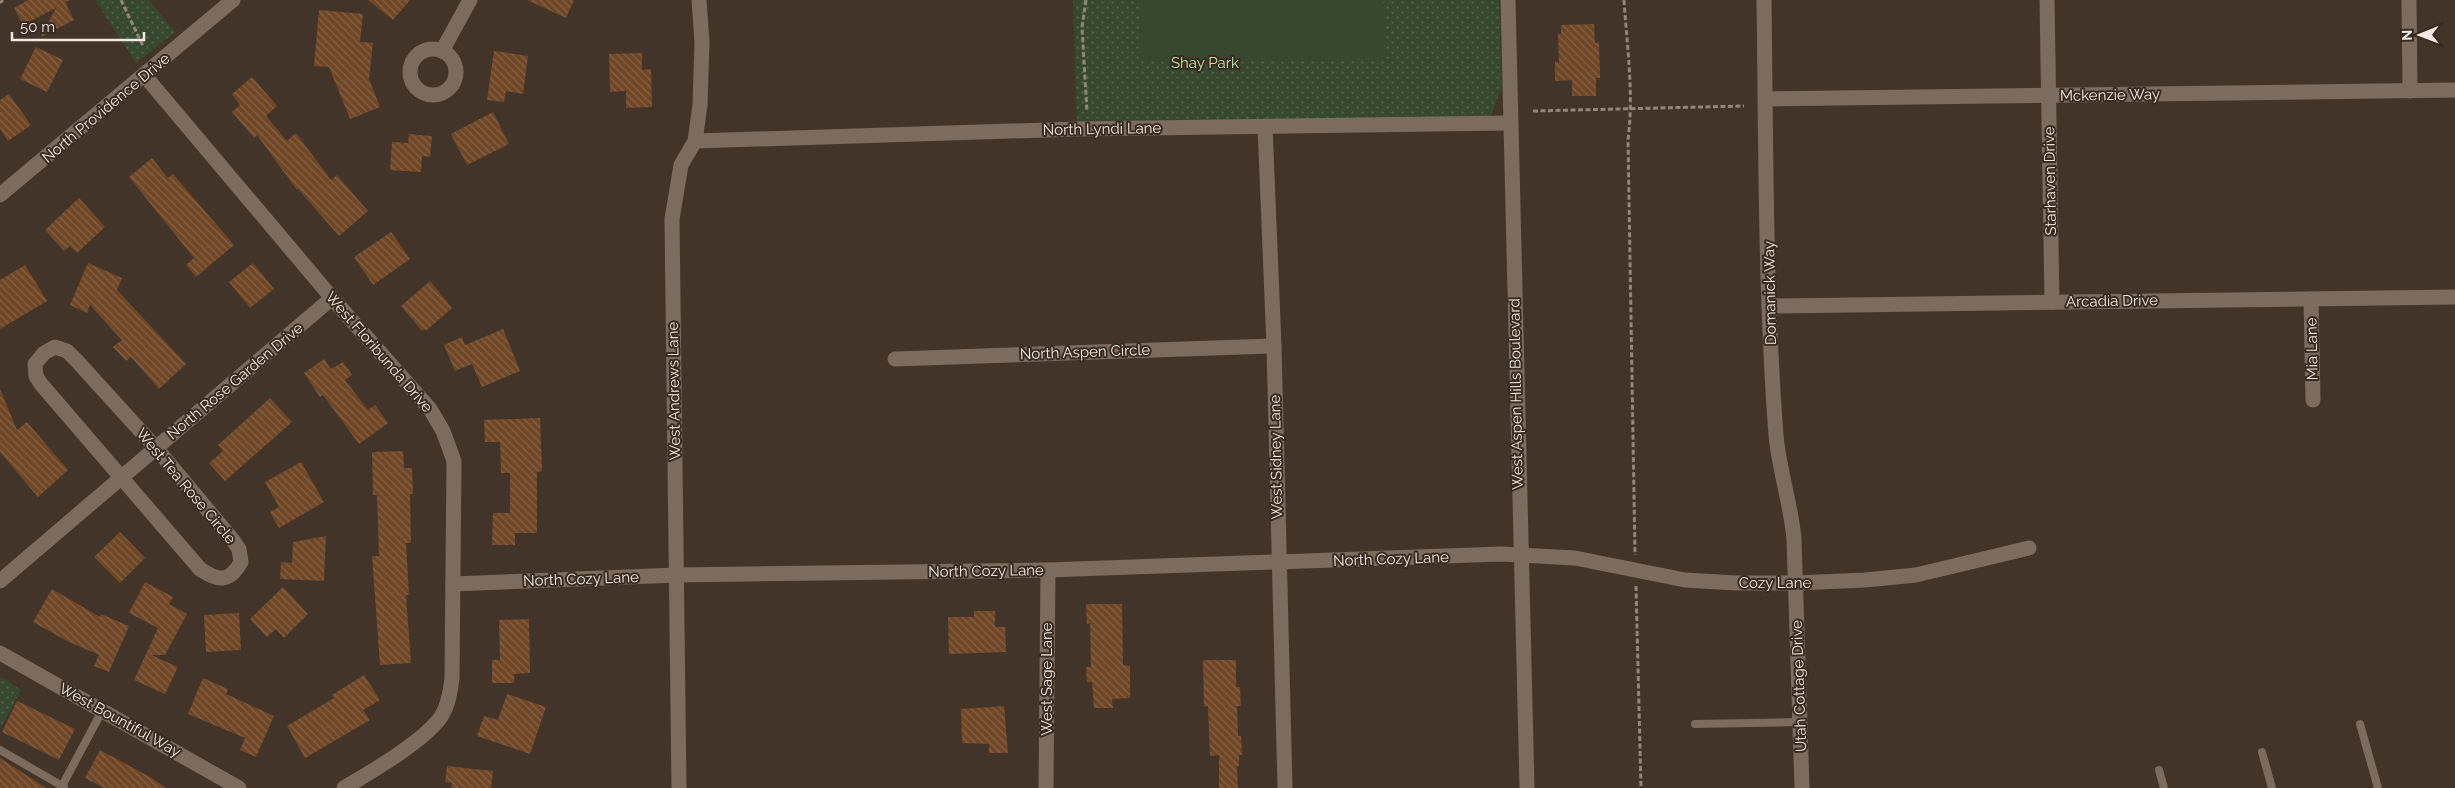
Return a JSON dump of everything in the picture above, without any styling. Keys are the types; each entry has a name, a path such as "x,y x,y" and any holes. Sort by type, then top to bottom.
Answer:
{"street":[{"name":"North Providence Drive","path":"0,195 146,76 233,0"},
{"path":"442,51 470,0"},
{"name":"West Andrews Lane","path":"679,788 672,219 681,165 695,141 702,42 699,0"},
{"name":"West Aspen Hills Boulevard","path":"1508,0 1509,122 1527,788"},
{"name":"Domanick Way","path":"1764,0 1770,306 1776,433 1781,467 1791,508 1796,583"},
{"name":"Starhaven Drive","path":"2048,0 2052,302"},
{"path":"2409,0 2410,91"},
{"name":"West Floribunda Drive","path":"146,76 332,298 430,409 443,431 454,461 451,686 442,716 435,726 390,760 344,788"},
{"name":"Mckenzie Way","path":"1766,99 2455,90"},
{"name":"North Lyndi Lane","path":"695,141 1077,128 1509,122"},
{"name":"West Sidney Lane","path":"1265,126 1274,346 1285,788"},
{"name":"Arcadia Drive","path":"1770,306 2455,297"},
{"name":"North Rose Garden Drive","path":"0,581 332,298"},
{"name":"Mia Lane","path":"2311,299 2312,400"},
{"name":"North Aspen Circle","path":"895,359 1274,346"},
{"name":"West Tea Rose Circle","path":"54,347 67,350 156,448 239,549 241,562 234,574 225,578 212,577 200,569 41,384 36,376 35,364 44,353 54,347"},
{"name":"Cozy Lane","path":"1520,554 1576,558 1710,582 1796,583 1865,580 1916,575 2029,548"},
{"name":"North Cozy Lane","path":"452,584 677,575 1048,570 1278,564 1520,554"},
{"name":"West Sage Lane","path":"1046,788 1048,570"},
{"name":"Utah Cottage Drive","path":"1796,583 1802,788"},
{"name":"West Bountiful Way","path":"0,653 239,788"}],"lane":[{"path":"0,750 64,787 102,710"},
{"path":"1695,724 1801,722"},
{"path":"2360,724 2378,788"},
{"path":"2262,752 2272,788"},
{"path":"2159,770 2164,788"}],"path":[{"path":"0,3 3,0"},
{"path":"121,0 143,46"},
{"path":"1086,0 1082,27 1087,112"},
{"path":"1624,0 1631,108 1628,140 1641,788"},
{"path":"1533,111 1744,106"}],"green space":[{"path":"95,0 149,0 175,32 136,63"},
{"name":"Shay Park","path":"1073,0 1499,0 1502,88 1487,124 1077,129"},
{"path":"1139,0 1383,0 1386,58 1142,61"},
{"path":"0,678 21,690 0,729"}],"building":[{"path":"28,0 70,0 65,2 74,20 41,37 56,8 23,25 14,8"},
{"path":"368,0 410,0 393,20"},
{"path":"527,0 574,0 566,18"},
{"path":"319,10 363,14 360,42 373,43 369,79 380,107 350,119 329,67 314,66"},
{"path":"1594,24 1595,43 1599,42 1600,78 1596,78 1596,96 1572,96 1572,80 1555,81 1555,61 1559,63 1558,34 1561,34 1561,25"},
{"path":"36,47 63,60 47,92 20,79"},
{"path":"494,51 528,56 523,94 506,91 504,102 487,100"},
{"path":"642,53 642,70 651,69 652,107 626,108 626,91 610,92 609,54"},
{"path":"252,77 277,106 266,116 287,141 296,133 331,180 337,175 368,211 339,236 297,190 257,135 254,138 232,112 240,105 232,94"},
{"path":"9,94 31,125 8,141 0,129 0,100"},
{"path":"493,112 509,144 467,165 451,134"},
{"path":"409,134 432,136 430,157 422,156 421,172 390,170 392,142 408,143"},
{"path":"152,158 168,178 173,174 234,245 196,277 186,265 194,258 129,177"},
{"path":"79,198 105,227 77,253 70,246 64,251 45,230"},
{"path":"391,232 410,259 373,285 354,257"},
{"path":"88,263 122,278 117,290 186,364 159,389 131,357 126,361 113,347 122,340 90,305 87,313 70,305"},
{"path":"253,263 274,289 250,308 229,282"},
{"path":"25,265 47,301 0,329 0,280"},
{"path":"430,281 452,308 427,330 421,330 401,306"},
{"path":"503,329 520,371 482,387 472,364 455,371 444,345 462,337 465,345"},
{"path":"324,359 331,369 343,362 352,375 345,380 368,410 375,405 388,423 359,444 323,395 320,397 304,373"},
{"path":"0,389 17,430 27,422 68,470 38,497 0,452"},
{"path":"270,398 292,422 225,481 209,463 223,451 218,445"},
{"path":"540,418 542,471 537,472 537,533 515,533 515,545 492,545 493,513 510,513 510,473 501,473 500,442 485,442 484,420"},
{"path":"403,451 404,468 412,468 413,494 410,494 411,543 406,543 409,595 406,595 411,663 380,665 372,556 379,556 377,495 373,495 372,452"},
{"path":"301,462 324,502 279,528 270,512 279,507 265,482"},
{"path":"120,532 145,558 120,583 94,557"},
{"path":"326,536 324,581 280,579 281,562 292,563 293,542"},
{"path":"145,582 173,597 169,604 187,614 165,655 151,655 178,667 165,694 134,680 158,628 129,613"},
{"path":"283,587 308,614 284,638 276,629 267,637 250,619"},
{"path":"52,589 100,617 101,614 129,626 109,672 94,666 99,655 67,641 33,622"},
{"path":"1086,604 1122,604 1123,665 1130,666 1130,698 1112,699 1113,708 1094,708 1092,682 1087,682 1086,667 1091,667 1090,623 1087,624"},
{"path":"974,611 995,611 995,627 1005,627 1006,652 949,654 948,617 974,617"},
{"path":"239,613 241,650 206,652 204,615"},
{"path":"529,619 530,673 514,674 514,683 492,683 492,660 500,660 499,620"},
{"path":"1203,660 1236,660 1236,687 1240,687 1241,706 1237,706 1238,736 1241,736 1242,755 1239,755 1239,766 1237,766 1238,788 1219,788 1219,755 1210,756 1208,706 1204,707"},
{"path":"364,675 380,700 363,710 370,720 305,758 287,726 334,698 332,695"},
{"path":"203,678 228,689 226,694 274,716 256,757 240,750 245,738 188,714"},
{"path":"507,694 546,707 530,754 477,736 484,716 498,720"},
{"path":"17,701 75,729 59,760 2,732"},
{"path":"1004,706 1008,753 989,753 989,744 962,743 961,709"},
{"path":"100,750 150,777 166,788 104,788 85,778"},
{"path":"0,758 46,788 0,788"},
{"path":"447,766 493,771 491,788 451,788 452,783 445,782"}]}
